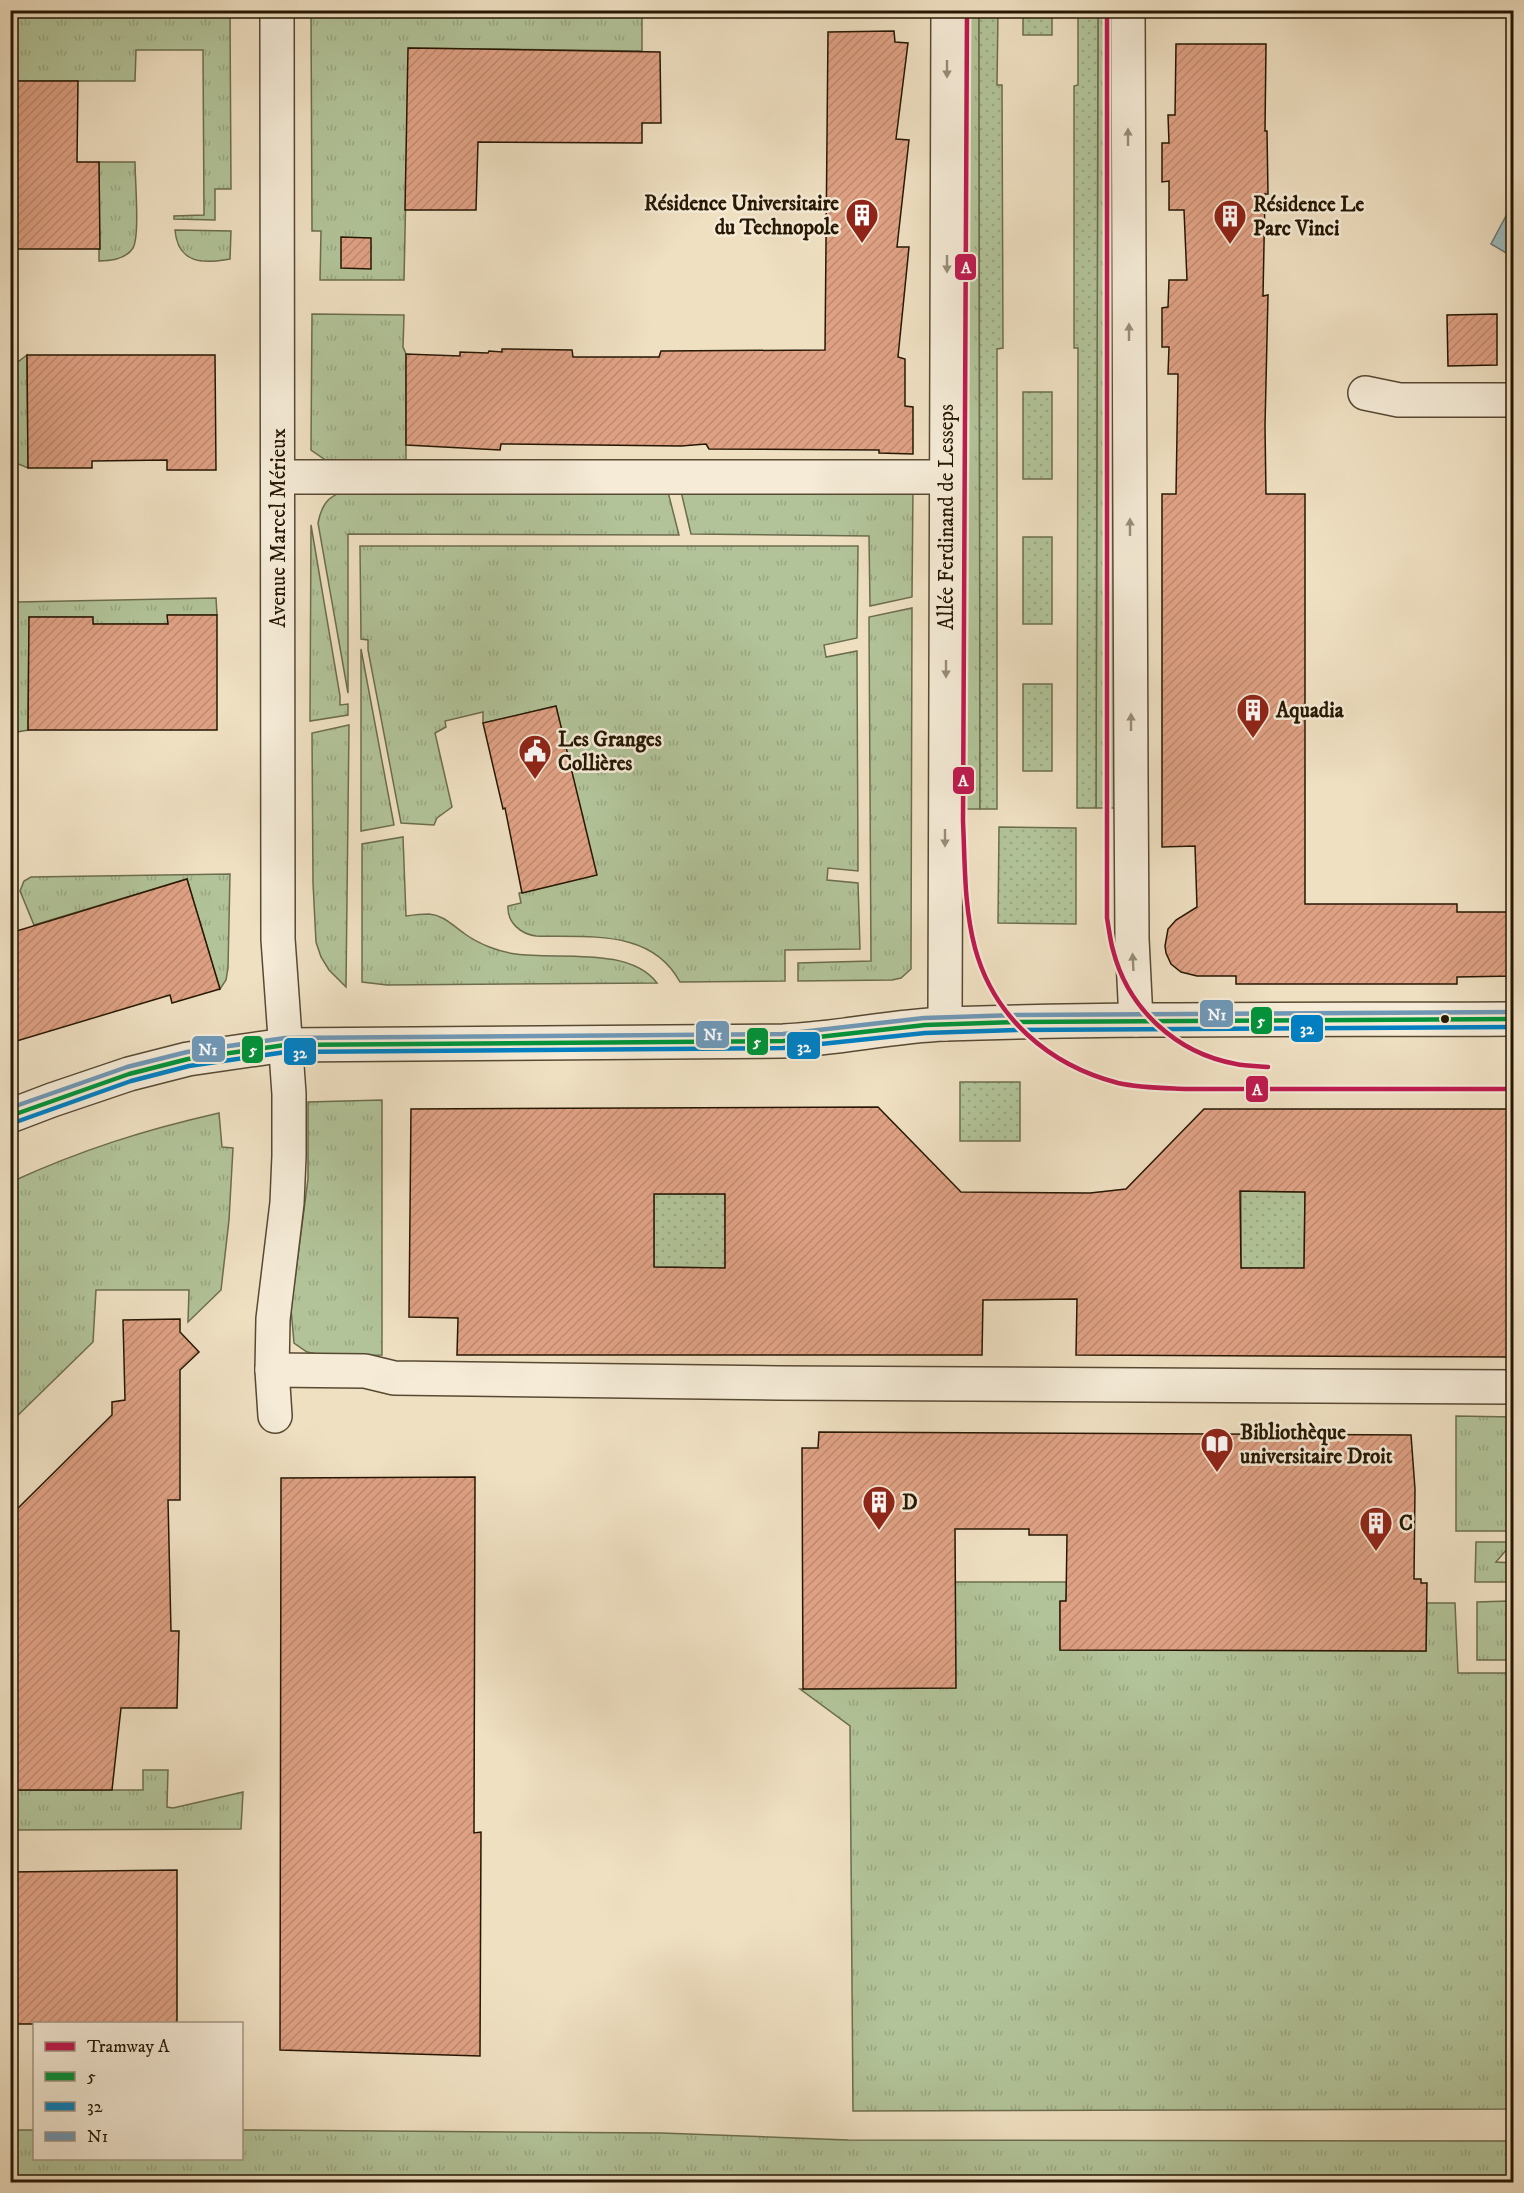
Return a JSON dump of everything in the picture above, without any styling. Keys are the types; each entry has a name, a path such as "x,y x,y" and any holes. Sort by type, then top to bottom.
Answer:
{"street":[{"name":"Avenue Marcel Mérieux","path":"275,1416 272,1370 273,1319 287,1203 289,1156 289,1094 278,939 278,10"},
{"name":"Allée Ferdinand de Lesseps","path":"945,1024 948,10"},
{"path":"1128,10 1132,939 1136,1020"},
{"path":"1365,393 1390,399 1514,400"},
{"path":"278,477 946,477"},
{"path":"10,1116 129,1074 188,1059 285,1045 783,1041 907,1026 945,1024 1136,1020 1514,1019"},
{"path":"272,1370 365,1371 394,1378 779,1383 1514,1387"}],"green space":[{"path":"979,10 980,809 956,809 959,11"},
{"path":"1115,10 1116,808 1096,808 1098,11"},
{"path":"10,11 230,11 231,189 215,189 215,220 174,219 174,216 204,215 203,50 136,50 135,81 11,81"},
{"path":"311,11 642,14 642,51 409,48 404,280 320,280 321,231 312,231"},
{"path":"979,11 998,11 997,85 1002,85 1003,348 997,349 997,809 980,809"},
{"path":"1023,11 1052,11 1052,35 1023,35"},
{"path":"1078,11 1098,11 1096,808 1077,808 1078,348 1074,348 1074,86 1078,85"},
{"path":"99,162 135,162 137,220 135,242 127,255 104,261 99,261"},
{"path":"175,230 231,231 230,259 202,261 194,259 181,250"},
{"path":"312,314 404,315 406,469 327,461 311,450"},
{"path":"27,355 28,468 11,461 10,368"},
{"path":"1023,392 1052,392 1052,479 1023,479"},
{"path":"356,486 667,488 679,535 348,534 348,693 318,523 320,514 330,498"},
{"path":"680,487 913,488 912,597 870,606 869,536 691,534"},
{"path":"311,525 340,705 348,704 348,715 310,721"},
{"path":"1023,537 1052,537 1052,624 1023,624"},
{"path":"360,546 858,546 857,638 824,645 826,657 857,651 858,871 828,868 827,880 858,883 860,949 785,950 785,981 680,982 668,965 653,952 635,944 597,937 536,936 516,927 510,918 508,906 521,903 519,893 596,875 556,707 483,723 483,712 445,721 446,727 435,733 452,807 437,818 434,825 401,823 368,640 361,639"},
{"path":"216,598 217,615 168,615 168,624 93,624 92,617 29,617 28,730 11,733 11,605 18,602"},
{"path":"912,608 911,969 901,978 892,980 798,981 798,963 871,961 869,617"},
{"path":"361,649 394,825 361,831"},
{"path":"1023,684 1052,684 1052,771 1023,771"},
{"path":"349,725 346,987 329,970 316,942 313,883 312,733"},
{"path":"999,827 1076,828 1076,924 998,923"},
{"path":"403,837 406,916 429,914 439,916 476,941 510,953 611,959 645,971 657,983 387,985 362,982 362,844"},
{"path":"230,874 228,968 226,980 220,989 187,879 34,925 20,891 24,881 31,877"},
{"path":"960,1082 1020,1082 1020,1141 960,1141"},
{"path":"382,1100 382,1355 327,1356 307,1352 294,1343 291,1309 308,1179 308,1102"},
{"path":"219,1113 222,1147 233,1148 229,1220 221,1290 188,1322 189,1290 96,1290 93,1342 11,1422 11,1182 62,1160 113,1142"},
{"path":"1241,1191 1305,1192 1304,1268 1241,1268"},
{"path":"654,1194 725,1194 725,1268 654,1267"},
{"path":"1456,1416 1513,1417 1513,1531 1456,1531"},
{"path":"1476,1542 1513,1542 1496,1562 1513,1563 1513,1582 1475,1582"},
{"path":"955,1582 1067,1582 1066,1601 1060,1602 1060,1650 1426,1651 1427,1603 1455,1603 1458,1673 1513,1673 1513,2109 853,2111 850,1726 800,1689 955,1688"},
{"path":"1508,1601 1510,1629 1513,1630 1513,1660 1477,1660 1477,1602"},
{"path":"143,1770 168,1770 167,1807 173,1808 243,1792 241,1829 11,1830 10,1790 143,1790"},
{"path":"10,2130 33,2130 33,2160 243,2160 243,2130 661,2133 848,2140 1513,2141 1514,2182 11,2182"}],"water":[{"path":"1513,203 1514,257 1491,244"}],"building":[{"name":"Résidence Universitaire du Technopole","path":"894,31 895,42 908,43 896,139 909,140 897,247 909,247 898,357 905,359 905,406 913,407 913,454 879,453 879,450 709,449 706,444 681,446 501,444 500,450 406,445 406,354 460,356 460,352 502,352 502,349 572,350 573,357 659,357 661,351 825,350 828,32"},
{"name":"Aquadia","path":"1176,44 1266,44 1265,131 1267,131 1268,194 1265,194 1263,296 1268,295 1266,494 1305,494 1305,904 1457,904 1457,912 1514,912 1514,976 1457,977 1457,984 1236,984 1236,976 1197,976 1181,972 1171,964 1166,953 1168,929 1176,920 1197,907 1195,846 1162,847 1162,494 1176,494 1178,374 1168,374 1169,347 1162,347 1162,308 1168,307 1169,280 1187,280 1184,210 1169,210 1169,181 1162,182 1162,143 1169,143 1168,115 1175,115"},
{"name":"Résidence Universitaire du Technopole","path":"408,48 660,52 661,123 642,123 642,143 478,142 476,210 405,210"},
{"path":"10,81 78,81 77,162 99,162 100,249 10,249"},
{"path":"341,237 371,238 371,269 341,268"},
{"path":"1497,314 1497,365 1448,366 1447,315"},
{"path":"27,355 215,355 216,470 167,470 167,460 92,461 92,468 28,468"},
{"path":"167,615 217,615 217,730 28,730 29,617 93,617 93,624 168,624"},
{"name":"Les Granges Collières","path":"556,706 597,875 522,893 505,808 503,809 483,723"},
{"path":"187,879 220,989 172,1003 170,995 10,1043 10,933"},
{"path":"878,1107 961,1192 1090,1193 1126,1189 1204,1109 1514,1109 1514,1357 1076,1355 1077,1299 983,1300 982,1355 457,1355 458,1318 409,1317 411,1109","holes":["1240,1191 1305,1192 1304,1268 1241,1268","654,1194 725,1194 725,1268 654,1267"]},
{"path":"180,1319 180,1332 199,1352 180,1370 180,1500 168,1500 171,1631 179,1631 177,1708 121,1708 112,1790 10,1790 10,1516 112,1415 112,1402 125,1400 123,1320"},
{"path":"819,1432 1411,1435 1415,1489 1414,1579 1421,1579 1421,1583 1427,1583 1426,1651 1060,1650 1060,1601 1066,1601 1067,1535 1029,1535 1029,1529 955,1529 956,1688 803,1689 802,1448 818,1448"},
{"path":"475,1477 474,1833 481,1832 480,2056 280,2050 281,1478"},
{"path":"177,1870 177,2022 10,2024 10,1872"}],"tram line":[{"name":"A","path":"967,10 963,821 971,932 984,973 1010,1017 1047,1051 1093,1075 1118,1083 1186,1089 1514,1089"},
{"name":"A","path":"1107,10 1107,918 1112,946 1120,971 1130,991 1158,1025 1175,1039 1214,1058 1240,1065 1268,1067"}],"transit line":[{"name":"N1","path":"10,1108 127,1067 187,1052 285,1038 783,1034 924,1018 1016,1015 1514,1012"},
{"name":"5","path":"10,1116 129,1074 188,1059 285,1045 783,1041 925,1025 1016,1022 1514,1019"},
{"name":"32","path":"13,1123 131,1081 189,1066 286,1052 783,1048 925,1033 1016,1030 1514,1027"}],"place":[{"name":"Résidence Universitaire du Technopole","path":"862,244"},
{"name":"Résidence Le Parc Vinci","path":"1230,245"},
{"name":"Aquadia","path":"1253,739"},
{"name":"Les Granges Collières","path":"535,780"},
{"name":"Bibliothèque universitaire Droit","path":"1217,1473"},
{"name":"D","path":"879,1531"},
{"name":"C","path":"1376,1552"}]}
